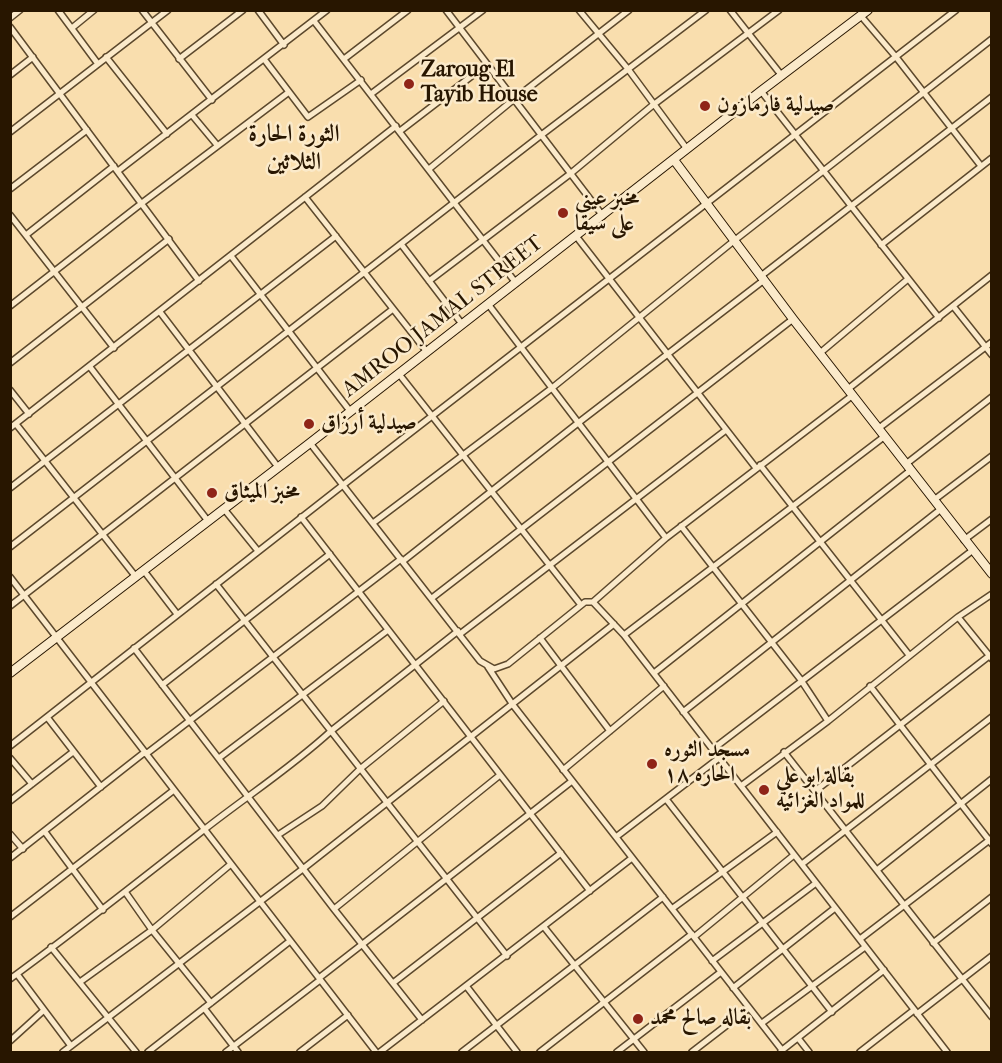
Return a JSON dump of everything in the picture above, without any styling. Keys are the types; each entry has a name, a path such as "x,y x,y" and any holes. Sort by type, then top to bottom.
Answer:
{"street":[{"path":"10,18 20,10"},
{"path":"58,10 98,64"},
{"path":"72,28 94,10"},
{"path":"142,10 212,100"},
{"path":"10,132 168,10"},
{"path":"179,59 243,10"},
{"path":"258,10 284,45"},
{"path":"26,236 167,134 327,10"},
{"path":"344,59 408,10"},
{"path":"446,10 603,216"},
{"path":"371,94 483,10"},
{"path":"579,10 628,69 687,149"},
{"path":"429,169 629,10"},
{"path":"10,547 706,10"},
{"path":"730,10 782,76"},
{"path":"429,280 570,174 653,105 779,10"},
{"name":"AMROO JAMAL STREET","path":"10,673 868,10"},
{"path":"10,746 432,415 956,10"},
{"path":"861,16 981,166"},
{"path":"314,21 516,283"},
{"path":"10,27 199,281"},
{"path":"373,523 552,388 735,240 992,39"},
{"path":"10,75 33,57"},
{"path":"106,57 167,134"},
{"path":"264,59 308,117 361,80"},
{"path":"10,428 305,197 486,65"},
{"path":"761,91 939,318"},
{"path":"10,306 141,203 289,92"},
{"path":"10,858 492,491 992,97"},
{"path":"192,115 217,145"},
{"path":"10,189 87,130"},
{"path":"881,245 992,158"},
{"path":"674,160 793,319 992,574"},
{"path":"305,197 427,352"},
{"path":"10,215 114,348"},
{"path":"10,488 336,236"},
{"path":"576,236 726,430 792,506 909,655"},
{"path":"10,363 169,239"},
{"path":"400,244 462,324"},
{"path":"231,255 350,411"},
{"path":"310,443 480,661 494,669 508,664 585,602 593,602 666,538 758,467 992,275"},
{"path":"820,353 908,279"},
{"path":"488,304 666,538"},
{"path":"953,306 992,355"},
{"path":"10,606 393,309"},
{"path":"160,312 278,467"},
{"path":"432,598 793,319"},
{"path":"879,428 992,342"},
{"path":"90,367 208,521"},
{"path":"399,374 581,605"},
{"path":"10,390 29,414"},
{"path":"654,673 821,543 992,397"},
{"path":"16,424 136,577"},
{"path":"10,979 126,893 204,829 312,748 415,665 726,430"},
{"path":"624,635 885,436"},
{"path":"934,500 992,456"},
{"path":"225,509 258,551"},
{"path":"683,712 941,509"},
{"path":"301,517 590,891"},
{"path":"964,540 992,519"},
{"path":"681,526 801,680 828,721"},
{"path":"713,749 973,550"},
{"path":"162,685 330,555"},
{"path":"144,571 177,614"},
{"path":"10,577 376,1052 507,956 632,858"},
{"path":"216,584 507,956"},
{"path":"741,786 828,721 958,617 992,594"},
{"path":"593,602 624,635 654,673 945,1050 938,1053"},
{"path":"815,791 990,658 958,617"},
{"path":"63,1053 304,868 614,624"},
{"path":"219,758 388,630"},
{"path":"540,638 610,731"},
{"path":"134,648 422,1020"},
{"path":"488,667 513,705 673,908 781,1051 884,970"},
{"path":"563,770 664,686"},
{"path":"860,939 990,840 870,686"},
{"path":"278,835 322,806 360,769 444,702"},
{"path":"47,717 101,787"},
{"path":"802,864 992,717"},
{"path":"10,801 73,752"},
{"path":"784,752 991,1015"},
{"path":"10,758 32,784"},
{"path":"616,837 719,758"},
{"path":"334,909 500,775"},
{"path":"877,870 992,779"},
{"path":"226,1053 572,781"},
{"path":"10,916 174,790"},
{"path":"666,799 831,1012"},
{"path":"45,832 103,910"},
{"path":"673,908 777,832"},
{"path":"10,834 23,849"},
{"path":"393,983 561,853"},
{"path":"540,1053 742,898 794,855"},
{"path":"80,982 152,930 231,864"},
{"path":"712,961 816,883"},
{"path":"126,893 178,964 211,1004"},
{"path":"462,1053 663,897"},
{"path":"933,943 992,897"},
{"path":"733,988 835,908"},
{"path":"544,927 644,1053"},
{"path":"148,1053 290,940"},
{"path":"51,947 136,1053"},
{"path":"762,1023 865,947"},
{"path":"860,1053 992,956"},
{"path":"617,1053 721,972"},
{"path":"17,974 70,1046"},
{"path":"466,987 517,1053"},
{"path":"204,1008 238,1053"},
{"path":"692,1053 749,1008"},
{"path":"10,1041 43,1011"},
{"path":"300,1053 348,1016"},
{"path":"798,1038 809,1053"}],"place":[{"name":"Zaroug El Tayib House","path":"409,84"},
{"name":"صيدلية فارمازون","path":"705,106"},
{"name":"مخبز عيني على سيقا","path":"563,213"},
{"name":"صيدلية أرزاق","path":"309,424"},
{"name":"مخبز الميثاق","path":"212,493"},
{"name":"مسجد الثوره الحاره ١٨","path":"652,764"},
{"name":"بقالة ابو علي للمواد الغزائيه","path":"764,790"},
{"name":"بقاله صالح محمد","path":"638,1019"}],"district":[{"name":"الثورة الحارة الثلاثين","path":"294,149"}]}
